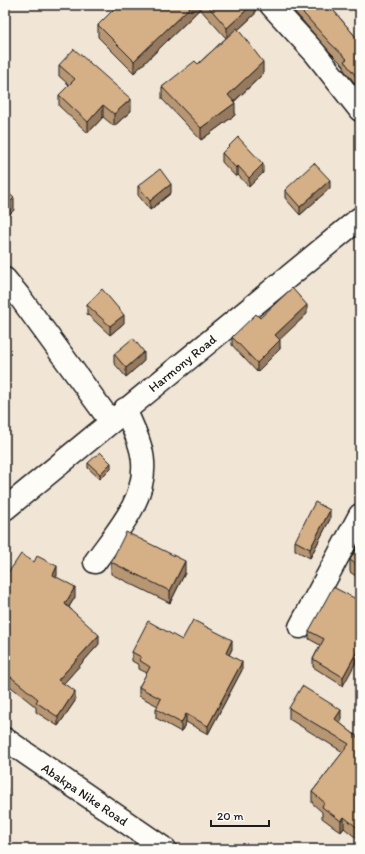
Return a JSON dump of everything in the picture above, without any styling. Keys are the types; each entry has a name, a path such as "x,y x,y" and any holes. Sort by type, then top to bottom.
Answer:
{"main road":[{"path":"271,5 315,53 360,110"},
{"name":"Harmony Road","path":"5,509 360,218"},
{"path":"5,279 138,440 143,461 143,475 139,494 129,514 95,562"},
{"path":"300,627 360,515"},
{"name":"Abakpa Nike Road","path":"5,740 165,849"}],"building":[{"path":"118,5 192,5 134,61 98,25"},
{"path":"207,5 252,5 227,28"},
{"path":"296,5 329,5 360,42 359,80 344,61 347,59 330,43"},
{"path":"237,28 263,62 228,95 235,103 201,128 162,87 195,61 198,64"},
{"path":"74,49 131,99 114,114 103,105 88,122 59,95 75,79 59,65"},
{"path":"238,137 263,164 249,178 238,166 236,168 222,153"},
{"path":"314,163 330,180 300,207 285,190"},
{"path":"160,169 171,184 150,201 138,186"},
{"path":"5,190 14,198 5,207"},
{"path":"292,288 307,305 275,335 280,340 257,363 232,337 256,314 260,318"},
{"path":"102,289 124,315 110,326 87,305"},
{"path":"133,338 144,352 126,368 114,354"},
{"path":"100,452 111,463 100,474 88,463"},
{"path":"315,502 330,510 310,549 295,541"},
{"path":"126,532 185,561 170,591 111,562"},
{"path":"360,543 360,567 350,560"},
{"path":"21,554 34,562 37,556 57,566 53,575 75,587 65,604 99,635 58,680 75,691 58,717 36,702 38,699 6,673 5,674 5,576"},
{"path":"333,587 360,601 360,646 343,677 313,659 324,639 309,631"},
{"path":"193,620 232,640 226,653 242,662 208,726 186,714 181,723 156,709 161,699 139,687 150,667 139,660 141,657 132,652 148,621 182,640"},
{"path":"302,686 341,710 335,719 360,739 360,830 344,817 341,821 322,807 324,802 312,792 349,744 289,708"}]}
